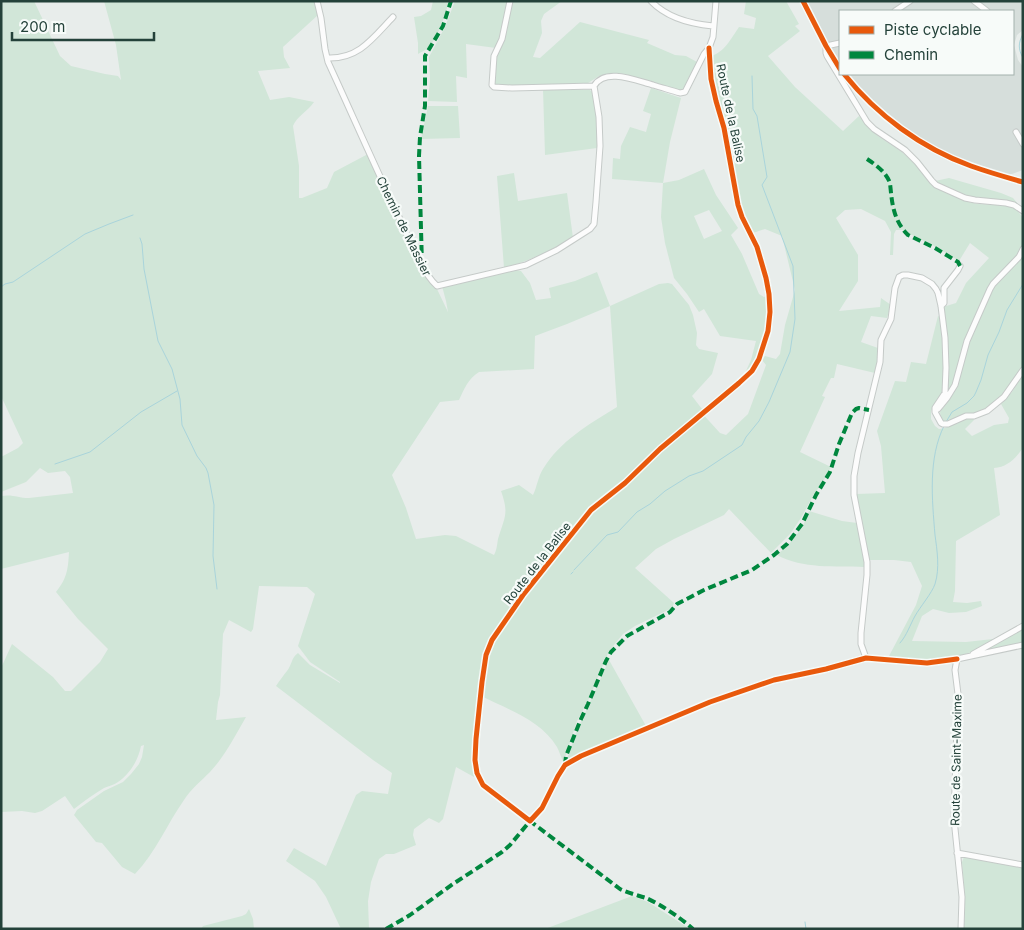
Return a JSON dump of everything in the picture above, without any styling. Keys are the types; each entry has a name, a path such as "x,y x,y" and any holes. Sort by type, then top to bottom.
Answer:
{"street":[{"name":"Chemin de Massier","path":"317,1 328,62 425,272 437,286 526,265 557,250 590,229 594,224 600,146 599,116 594,86"},
{"path":"510,1 502,39 494,56 492,85 494,87 594,86 598,80 617,76 683,93 704,54 710,48 713,37 716,1"},
{"path":"651,1 664,12 685,21 713,26"},
{"path":"803,1 839,67"},
{"path":"896,10 910,1"},
{"path":"974,1 987,10"},
{"path":"328,58 344,57 365,47 393,17"},
{"path":"826,46 839,42"},
{"path":"826,46 826,56 867,122 905,150 936,185 965,198 1006,203 1014,205 1023,211"},
{"name":"Route de la Balise","path":"710,48 711,79 724,128 738,205 757,247 769,294 768,331 763,350 752,371 740,383 660,449 624,483 591,510 523,594 510,613 492,640 486,655 474,760 477,773 483,785 530,821 542,808 565,765 581,756 725,696 774,680 826,670 866,658"},
{"path":"845,75 877,110 915,138 969,166 1023,182"},
{"path":"1016,132 1023,144"},
{"path":"936,414 955,385 967,341 990,289 1019,257 1023,249"},
{"path":"941,306 944,303 944,288 960,266"},
{"path":"1023,370 1004,396 990,409 980,414 966,416 946,424 939,421 935,408 946,393 945,338 941,306 936,289 932,284 922,278 908,275 900,277 897,281 891,319 881,340 880,362 857,459 854,486 867,562 860,633 861,644 866,658 927,663 957,659 1023,645"},
{"path":"968,656 1023,626"},
{"name":"Route de Saint-Maxime","path":"957,659 954,670 958,694 954,819 962,897 961,929"},
{"path":"957,853 1023,865"}],"shaded area":[{"path":"807,1 1023,1 1023,30 1017,35 1014,45 1014,10 839,10 839,62"},
{"path":"1014,45 1018,60 1023,67 1023,170 1012,174 1004,174 948,153 908,130 871,100 848,75 1014,75"}],"green space":[{"path":"1,1 34,1 60,56 71,66 118,76 121,80 116,45 104,1 315,1 318,15 283,47 284,57 290,68 258,71 270,100 289,97 314,102 297,119 293,126 299,166 299,198 327,188 334,172 368,154 421,267 428,280 437,289 448,312 442,286 505,271 521,271 530,283 536,300 551,298 549,288 575,281 597,272 610,306 659,284 672,284 689,305 693,315 697,333 696,345 699,349 718,353 712,374 692,396 702,409 700,411 720,433 726,435 748,414 766,365 762,360 765,356 776,359 780,354 785,325 795,290 782,236 765,229 753,233 742,212 739,204 727,130 715,87 711,56 724,48 739,27 754,29 756,18 744,14 746,1 786,1 799,24 795,26 800,31 768,56 795,87 843,131 859,116 878,136 902,152 914,163 933,185 968,202 1010,207 1017,210 1023,218 1020,253 990,285 966,338 952,386 949,392 947,392 948,378 943,307 956,303 966,283 989,258 970,243 959,261 906,230 896,230 894,234 893,255 890,255 891,232 885,221 861,209 845,210 836,218 858,255 858,281 839,311 880,307 881,298 891,305 887,318 871,316 861,342 878,348 878,362 875,373 837,364 834,378 831,378 822,396 825,397 800,452 831,467 801,518 790,534 771,553 729,509 724,515 656,549 635,568 674,603 672,608 623,634 609,651 588,701 577,721 563,761 557,747 542,729 523,716 481,696 492,644 527,592 582,526 578,522 547,564 521,594 489,643 484,658 473,754 476,775 474,777 456,767 443,819 439,823 429,818 414,829 413,835 416,845 394,854 386,854 379,859 371,882 368,901 369,929 341,929 326,897 315,881 286,861 294,848 326,866 356,795 362,791 388,794 392,773 276,686 298,653 310,665 340,683 310,662 298,646 315,594 307,587 259,586 251,632 229,620 223,634 220,695 216,720 246,717 230,746 210,772 187,796 149,857 135,874 122,867 102,843 96,842 74,815 77,810 104,791 123,782 131,774 139,764 144,745 141,746 138,756 127,775 116,783 100,790 74,809 65,796 42,811 35,813 22,811 1,812 1,668 12,644 53,677 65,691 71,691 100,662 108,649 78,619 56,592 66,574 69,552 1,569 1,496 9,495 29,498 73,493 70,477 65,471 48,473 40,468 26,482 1,492 1,457 18,448 23,443 1,396","holes":["610,306 617,407 586,427 558,450 541,472 533,495 519,485 501,491 505,505 505,515 494,555 456,536 445,535 416,539 406,508 392,475 440,402 459,400 469,381 479,372 534,369 535,336"]},
{"path":"433,1 449,1 436,37 429,47 418,54 414,17 421,16 431,10"},
{"path":"455,1 508,1 503,32 496,48 466,44 467,78 456,76 457,102 428,101 430,80 429,57 445,27"},
{"path":"512,1 562,1 544,14 541,21 542,33 533,57 540,58 580,22 649,40 647,43 675,55 686,56 697,62 684,89 678,91 625,74 614,73 599,76 585,85 495,85 495,59 507,31"},
{"path":"651,88 681,98 670,142 663,183 612,179 613,158 620,159 621,146 630,127 646,132 651,114 643,111"},
{"path":"543,89 590,90 593,93 598,131 597,148 545,155"},
{"path":"428,106 458,106 460,138 421,139"},
{"path":"704,169 716,195 738,228 731,235 742,254 759,294 764,297 768,295 765,337 758,356 747,373 745,373 756,341 720,336 704,309 699,312 674,278 665,243 661,217 663,183 679,180","holes":["709,210 722,231 704,239 694,216"]},
{"path":"514,173 518,201 567,193 573,238 539,255 504,268 497,176"},
{"path":"949,178 1001,193 1013,198 1018,204 969,198 935,181"},
{"path":"1023,255 1023,365 1001,398 986,410 944,422 941,419 940,412 949,400 958,382 968,346 992,289"},
{"path":"938,316 940,317 945,374 944,390 931,411 931,419 935,426 939,429 945,428 973,417 974,420 965,429 972,436 994,425 1008,423 1009,418 1001,404 1012,392 1023,374 1023,448 1010,462 994,468 1000,515 956,541 953,602 981,601 982,606 966,612 949,613 933,609 922,616 912,641 966,642 993,639 993,642 954,658 924,661 889,656 916,605 922,586 911,562 869,560 856,494 885,493 881,446 877,431 895,381 906,382 911,362 926,364"},
{"path":"809,511 842,521 857,523 864,567 808,565 777,555 802,528"},
{"path":"1023,628 1023,644 976,653"},
{"path":"609,660 646,726 568,761 575,735"},
{"path":"964,857 1023,868 1023,929 964,929 965,899 962,862"},
{"path":"632,896 648,902 690,929 545,929"},
{"path":"249,909 254,929 201,929 203,926 242,916"}],"waterway":[{"path":"1023,34 1019,46 1023,58"},
{"path":"574,570 607,535 618,532 637,512 665,491 689,476 703,471 742,445 759,421 769,402 790,352 795,319 793,266 762,185 767,177 757,116 753,109 752,76"},
{"path":"1,287 13,282 85,234 133,215"},
{"path":"140,238 158,341 172,369 180,399 182,425 197,456 208,473 214,505 213,556 217,589"},
{"path":"946,422 952,412 967,403 974,396 988,355 1007,310 1023,284"},
{"path":"55,464 90,452 141,412 177,391"},
{"path":"900,643 917,612 931,592 937,578 938,559 932,479 935,451 944,426"},
{"path":"805,922 806,929"}],"marked path":[{"path":"422,265 419,156 425,106 425,56 443,26 451,1"},
{"path":"867,159 886,175 890,183 896,217 908,235 935,248 958,262 960,266"},
{"path":"565,765 566,756 581,719 611,652 627,636 670,612 677,604 704,590 752,570 787,544 802,524 830,472 852,413 859,408 869,410"},
{"path":"386,929 410,915 502,852 530,821 620,889 658,904 693,929"}],"cycle path":[{"path":"803,1 839,67"},
{"path":"709,48 711,79 724,128 738,205 757,247 766,278 770,312 768,331 759,359 752,371 660,449 625,483 591,510 523,595 492,640 486,655 482,682 476,739 475,760 477,773 483,785 530,821 542,808 565,765 581,756 710,702 774,680 866,658 927,663 957,659"},
{"path":"845,75 871,103 901,129 918,140 953,159 1023,182"}]}
